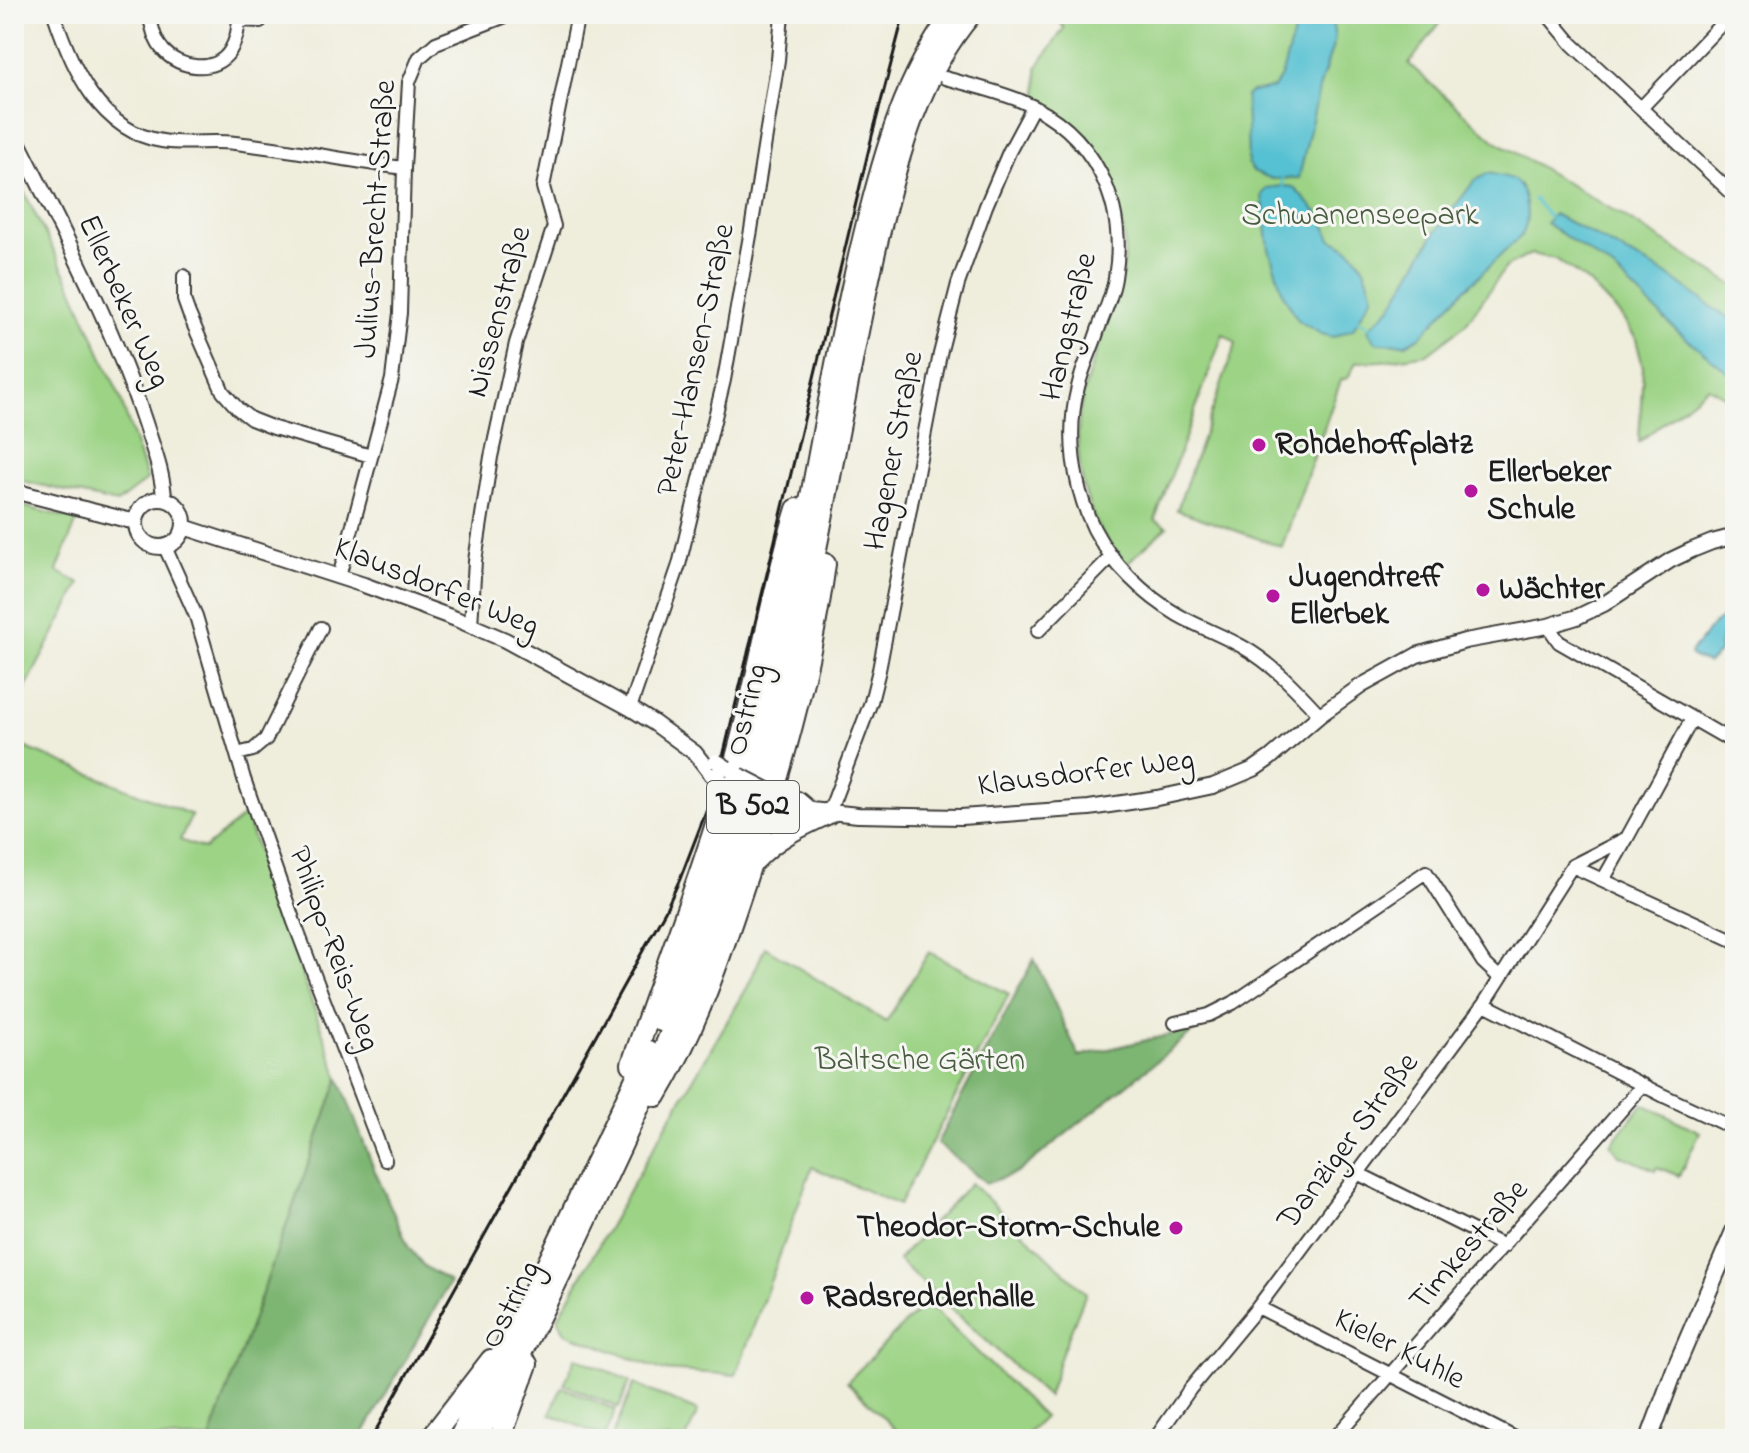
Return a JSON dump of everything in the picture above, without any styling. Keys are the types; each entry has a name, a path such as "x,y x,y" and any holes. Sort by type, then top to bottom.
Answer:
{"highway":[{"name":"Ostring","path":"824,470 854,276 887,147 919,66 953,14"},
{"name":"Ostring","path":"476,1439 544,1311 621,1130 738,813 902,149 932,73 971,14"},
{"path":"621,1130 623,1087 708,853 726,776 759,668 798,507 824,470"},
{"path":"621,1130 652,1104 680,1052 712,974 750,866 809,653 820,600 831,519 824,470"},
{"path":"750,866 770,845 820,811"},
{"name":"Ostring","path":"459,1439 621,1130"},
{"path":"500,1439 544,1311"},
{"path":"430,1439 514,1334"}],"main road":[{"path":"1649,1439 1675,1369 1735,1229"}],"street":[{"path":"54,14 85,86 94,99 105,112 140,135 180,143 232,142 404,168"},
{"path":"149,14 156,39 164,52 186,65 205,67 228,55 236,41 239,17 260,21"},
{"name":"Julius-Brecht-Straße","path":"339,577 392,379 400,313 409,82 419,58 436,43 511,14"},
{"name":"Nissenstraße","path":"471,625 475,561 491,457 516,343 554,226 543,187 578,14"},
{"name":"Peter-Hansen-Straße","path":"630,708 679,565 724,380 778,60 782,14"},
{"path":"1547,14 1572,44 1735,196"},
{"path":"1641,108 1731,14"},
{"name":"Hangstraße","path":"945,78 1001,94 1047,114 1080,141 1103,175 1116,220 1118,249 1115,281 1077,388 1072,433 1075,474 1095,530 1135,583 1177,615 1245,648 1281,674 1320,715"},
{"name":"Hagener Straße","path":"820,811 860,732 879,670 940,354 958,284 986,206 1033,107"},
{"name":"Ellerbeker Weg","path":"14,134 86,278 135,392 162,477 164,499"},
{"path":"184,276 184,300 189,314 223,392 238,409 251,419 274,428 371,456"},
{"path":"14,491 136,521"},
{"path":"164,499 180,509 184,527 178,540 157,548 145,543 137,533 136,521 145,504 164,499"},
{"name":"Klausdorfer Weg","path":"184,527 339,577 505,640 630,708 726,776 793,813 820,811 923,817 1089,808 1157,798 1225,783 1270,758 1320,715 1361,686 1417,655 1465,641 1548,626 1577,617 1604,604 1671,560 1712,542 1735,536"},
{"name":"Philipp-Reis-Weg","path":"165,547 196,616 237,754 294,922 385,1160"},
{"path":"1038,631 1112,556"},
{"path":"1548,626 1559,642 1735,743"},
{"path":"237,754 253,750 266,739 321,628"},
{"path":"1603,880 1692,719"},
{"path":"1572,866 1627,838"},
{"path":"1572,866 1735,941"},
{"name":"Danziger Straße","path":"1155,1439 1190,1389 1258,1307 1484,1004 1572,866"},
{"path":"1175,1023 1209,1015 1233,1003 1426,872 1483,962 1500,978"},
{"path":"1484,1004 1735,1129"},
{"name":"Timkestraße","path":"1334,1439 1643,1085"},
{"path":"1357,1173 1504,1246"},
{"name":"Kieler Kuhle","path":"1258,1307 1517,1439"}],"green space":[{"name":"Schwanenseepark","path":"1054,14 1443,14 1445,16 1409,64 1494,140 1735,286 1735,402 1708,387 1639,442 1643,367 1636,339 1621,316 1588,282 1556,259 1531,254 1506,267 1465,325 1427,354 1356,362 1348,378 1341,380 1282,547 1177,510 1236,343 1223,334 1155,520 1167,527 1126,564 1103,534 1090,508 1079,461 1078,436 1088,378 1124,266 1123,228 1113,190 1097,156 1070,125 1038,103 1037,68 1064,28"},
{"path":"14,172 71,285 120,397 147,480 117,503 14,479"},
{"path":"22,506 77,520 57,571 80,584 14,710 14,507"},
{"path":"14,743 192,815 180,840 204,849 245,815 339,1078 210,1439 14,1439"},
{"name":"Baltsche Gärten","path":"765,947 886,1022 929,952 1009,994 899,1205 812,1167 736,1375 662,1370 565,1333 558,1318 748,986"},
{"path":"1034,959 1079,1056 1198,1028 1017,1173 986,1183 937,1143"},
{"path":"339,1078 409,1248 424,1266 450,1282 360,1439 210,1439"},
{"path":"1643,1104 1700,1132 1679,1176 1620,1155 1611,1145"},
{"path":"971,1183 1086,1293 1048,1397 898,1260"},
{"path":"926,1302 1044,1417 1022,1439 905,1439 847,1382"},
{"path":"576,1357 630,1381 619,1408 564,1384"},
{"path":"634,1384 698,1411 686,1439 611,1439"},
{"path":"562,1387 616,1410 605,1437 550,1414"}],"water":[{"path":"1294,14 1325,14 1333,26 1335,39 1319,89 1299,178 1272,179 1253,171 1248,163 1246,96 1251,92 1273,88 1281,77 1297,22"},
{"path":"1488,173 1514,180 1519,185 1525,198 1527,215 1522,235 1420,337 1406,344 1378,343 1368,331 1370,327 1391,307 1434,234 1475,180"},
{"path":"1293,187 1320,215 1331,239 1355,254 1367,276 1373,295 1353,329 1334,337 1321,334 1298,320 1283,294 1269,249 1262,195 1267,188"},
{"path":"1554,214 1666,274 1735,321 1735,378 1676,330 1613,269 1546,223"},
{"path":"1726,617 1735,619 1735,635 1723,635 1720,652 1708,663 1692,657 1690,654 1711,627"}],"waterway":[{"path":"1282,179 1283,186"},
{"path":"1534,199 1550,218"},
{"path":"1358,320 1370,327"}],"railway":[{"path":"371,1439 665,911 716,786 904,14"}],"place":[{"name":"Rohdehoffplatz","path":"1259,445"},
{"name":"Ellerbeker Schule","path":"1471,491"},
{"name":"Wächter","path":"1483,590"},
{"name":"Jugendtreff Ellerbek","path":"1273,596"},
{"name":"Theodor-Storm-Schule","path":"1176,1228"},
{"name":"Radsredderhalle","path":"807,1298"}]}
